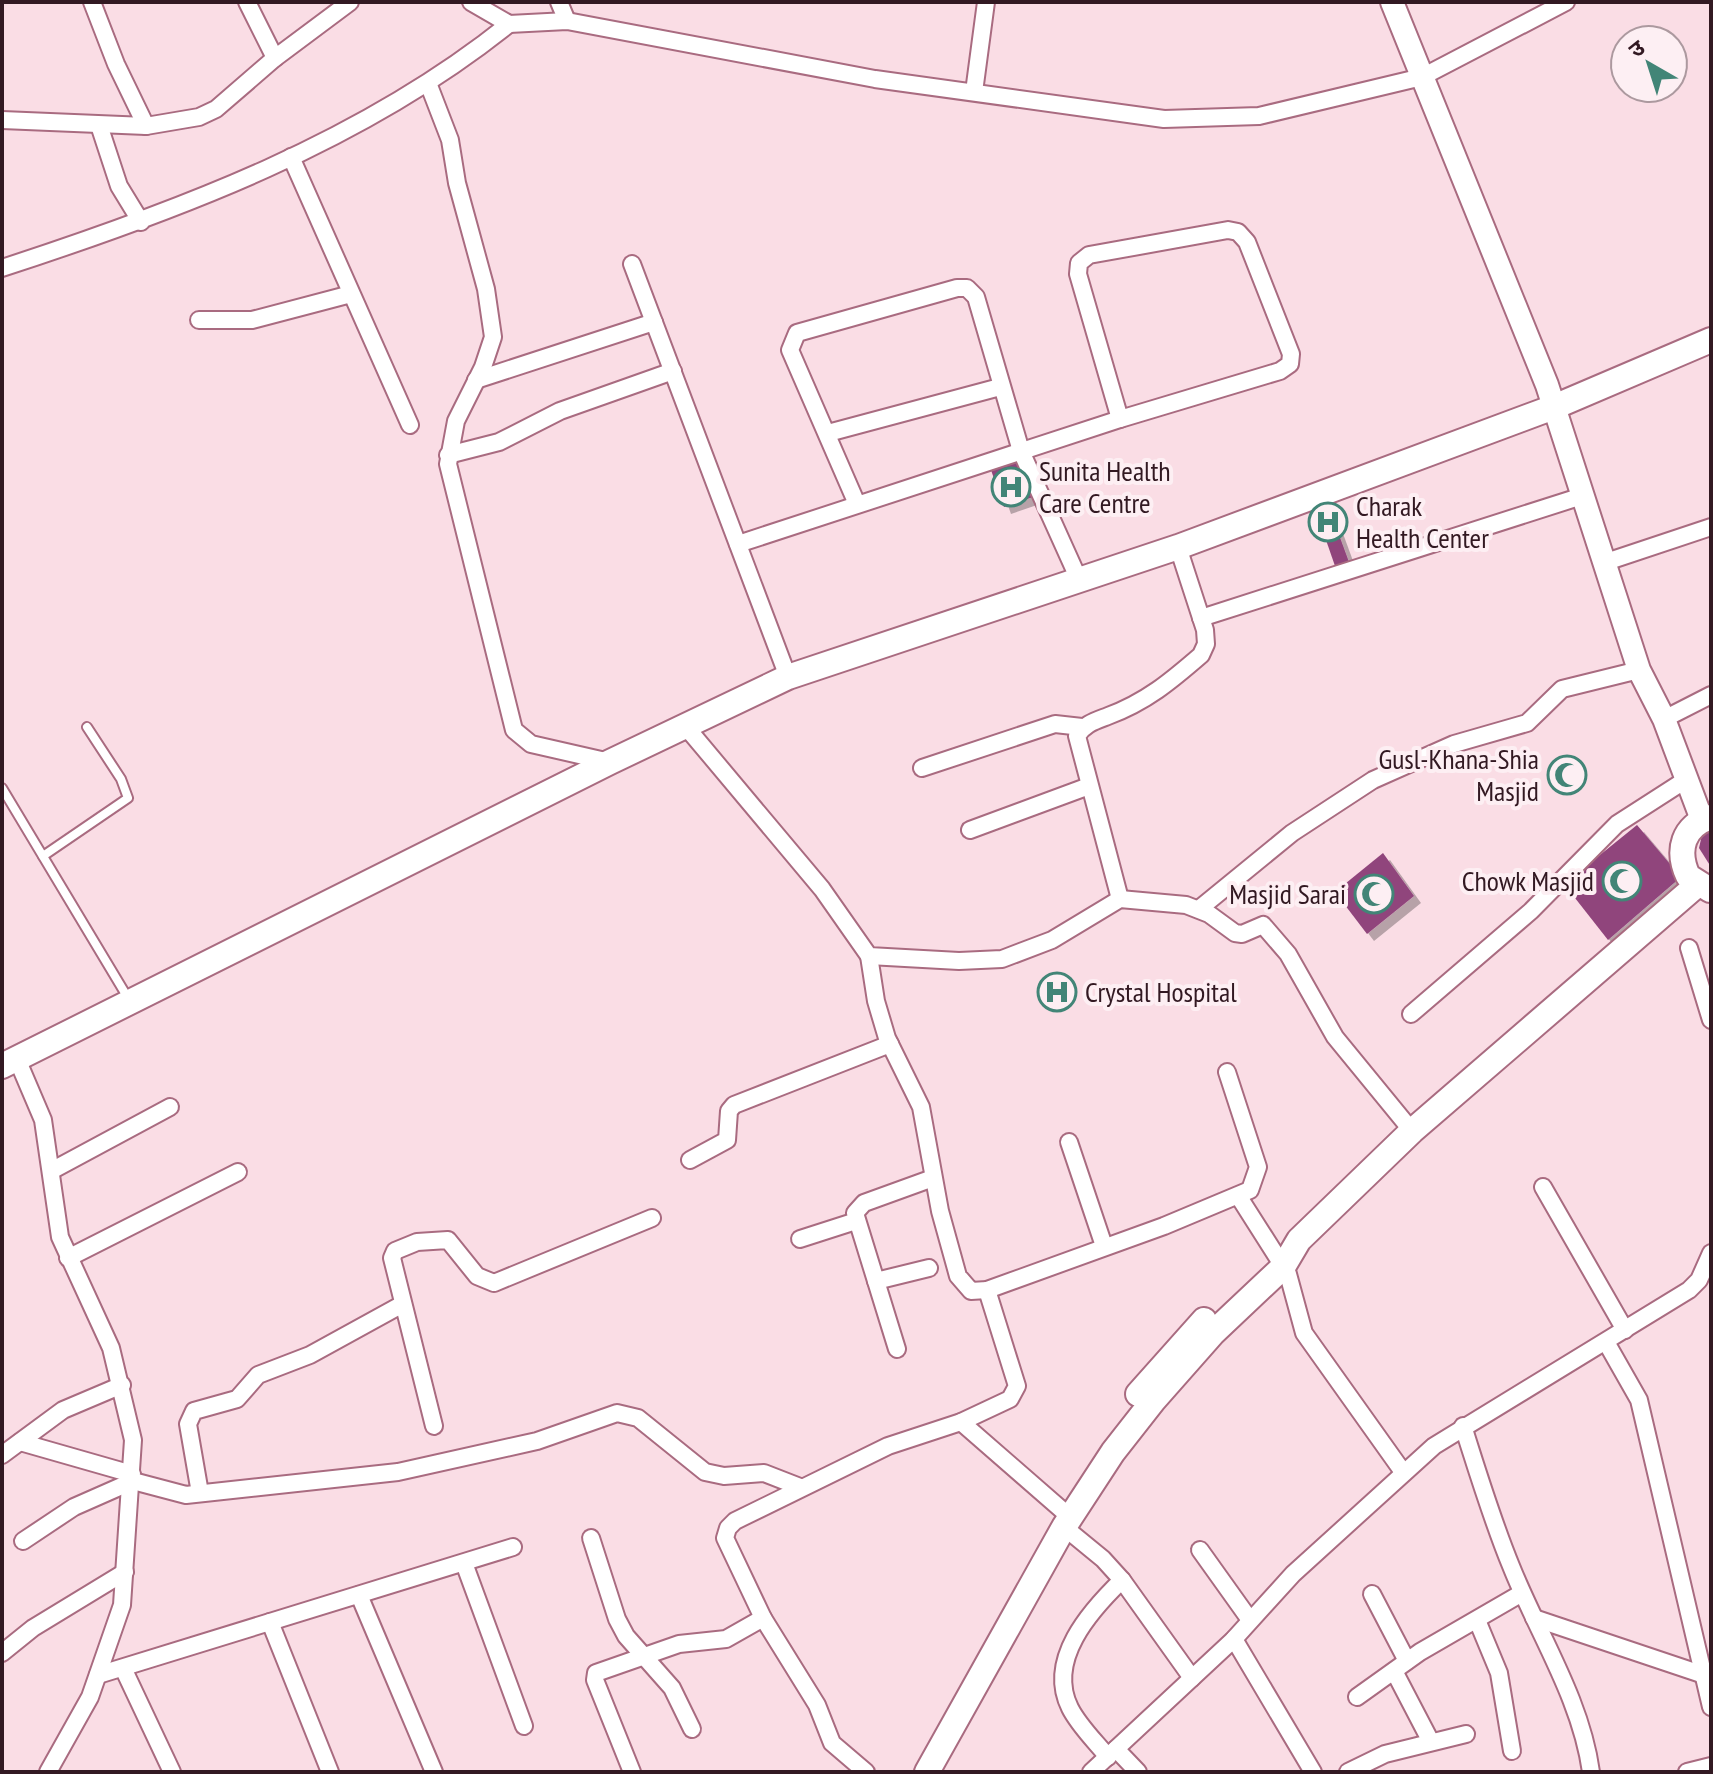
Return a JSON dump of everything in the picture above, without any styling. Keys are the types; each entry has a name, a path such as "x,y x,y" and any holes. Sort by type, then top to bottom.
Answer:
{"main road":[{"path":"6,1064 610,762 687,728 788,677 1178,547 1554,407 1711,340"},
{"path":"927,1772 1103,1438 1173,1352 1278,1260 1412,1131 1704,888 1688,876 1681,851 1692,828 1706,818"},
{"path":"910,1772 1063,1517"}],"street":[{"path":"92,2 116,64 146,126"},
{"path":"247,2 275,58"},
{"path":"2,120 146,126 199,117 216,109 275,58 350,2"},
{"path":"471,2 509,24 567,21 875,79 1164,119 1259,116 1422,77 1566,2"},
{"path":"559,2 567,21"},
{"path":"974,92 986,2"},
{"path":"1392,2 1554,407 1639,670 1664,719 1706,818"},
{"path":"2,268 141,222 291,157 428,83 509,24"},
{"path":"428,83 450,140 457,183 486,289 492,346 456,421 448,455 449,473 514,730 531,744 610,762"},
{"path":"99,125 119,186 141,222"},
{"path":"291,157 410,425"},
{"path":"738,544 1120,419 1280,371 1290,364 1291,354 1247,242 1238,232 1228,230 1089,255 1079,263 1078,274 1120,419"},
{"path":"632,264 788,677"},
{"path":"857,504 790,350 797,333 957,288 967,288 976,297 1021,451 1080,582"},
{"path":"199,320 252,320 351,294"},
{"path":"476,380 654,322"},
{"path":"448,455 499,442 560,411 673,371"},
{"path":"828,433 1000,387"},
{"path":"1201,618 1582,496"},
{"path":"1606,562 1711,527"},
{"path":"922,768 1055,724 1082,727 1146,700 1201,655 1206,644 1201,618 1178,547"},
{"path":"1199,909 1292,833 1373,780 1454,744 1527,723 1562,689 1639,670"},
{"path":"1664,719 1711,695"},
{"path":"1082,727 1077,736 1078,746 1120,899"},
{"path":"687,728 822,889 869,956 876,1001 890,1044 921,1107 933,1178 958,1276 971,1291 987,1290 1239,1197 1250,1190 1258,1167 1227,1072"},
{"path":"1411,1014 1531,911 1617,824 1687,779"},
{"path":"970,830 1089,786"},
{"path":"869,956 959,961 1002,959 1052,940 1120,899 1199,909 1235,933 1242,934 1257,925 1270,930 1288,954 1335,1037 1412,1131"},
{"path":"1689,948 1711,1020"},
{"path":"690,1160 727,1140 729,1111 734,1105 890,1044"},
{"path":"6,1064 43,1120 57,1224 68,1258 105,1333 132,1429 132,1478 122,1605 98,1675 48,1772"},
{"path":"51,1171 170,1107"},
{"path":"1069,1142 1104,1246"},
{"path":"68,1258 238,1172"},
{"path":"897,1349 856,1221 857,1207 933,1178"},
{"path":"1543,1187 1625,1330"},
{"path":"1239,1197 1293,1287 1295,1312 1304,1333 1403,1472"},
{"path":"434,1426 401,1305 392,1258 402,1246 448,1240 477,1276 494,1283 652,1218"},
{"path":"800,1239 856,1221"},
{"path":"1091,1772 1234,1639 1293,1574 1403,1472 1463,1426 1689,1290 1699,1280 1711,1253"},
{"path":"876,1281 929,1268"},
{"path":"866,1772 832,1743 817,1705 763,1618 727,1546 728,1528 800,1487 888,1446 961,1422 1010,1399 1017,1386 987,1290"},
{"path":"200,1493 188,1424 194,1411 237,1399 258,1375 310,1355 401,1305"},
{"path":"1606,1342 1632,1386 1643,1413 1711,1707"},
{"path":"2,1455 70,1406 122,1385"},
{"path":"20,1442 169,1492 200,1493 398,1472 537,1441 617,1413 629,1413 705,1472 724,1476 764,1473 800,1487"},
{"path":"961,1422 1063,1517 1122,1580 1192,1678"},
{"path":"1463,1426 1522,1593 1574,1704 1588,1746 1591,1772"},
{"path":"23,1541 74,1507 132,1478"},
{"path":"591,1538 617,1619 643,1656 672,1688 692,1729"},
{"path":"98,1675 513,1547"},
{"path":"1200,1550 1250,1620"},
{"path":"464,1563 524,1726"},
{"path":"2,1653 33,1628 125,1572"},
{"path":"1122,1580 1093,1610 1076,1636 1064,1679 1064,1692 1075,1718 1112,1753 1138,1772"},
{"path":"1357,1697 1401,1666 1522,1593"},
{"path":"1372,1594 1430,1740"},
{"path":"359,1595 434,1772"},
{"path":"632,1772 595,1680 604,1668 679,1644 726,1639 763,1618"},
{"path":"1534,1618 1704,1675"},
{"path":"1477,1620 1499,1673 1512,1751"},
{"path":"270,1622 330,1772"},
{"path":"1234,1639 1313,1772"},
{"path":"123,1668 172,1772"},
{"path":"1348,1772 1385,1754 1430,1740 1466,1734"},
{"path":"1687,1772 1711,1766"}],"lane":[{"path":"43,856 128,798 121,779 87,727"},
{"path":"2,788 131,1003"}],"building":[{"path":"1021,460 1033,497 1004,507 991,470"},
{"path":"1331,513 1349,562 1335,566 1318,517"},
{"name":"Chowk Masjid","path":"1637,825 1681,877 1608,940 1564,884"},
{"path":"1711,828 1711,867 1699,848 1702,835"},
{"name":"Masjid Sarai","path":"1383,853 1414,896 1367,934 1335,892"}],"place":[{"name":"Sunita Health Care Centre","path":"1011,487"},
{"name":"Charak Health Center","path":"1328,522"},
{"name":"Gusl-Khana-Shia Masjid","path":"1567,775"},
{"name":"Chowk Masjid","path":"1622,881"},
{"name":"Masjid Sarai","path":"1374,894"},
{"name":"Crystal Hospital","path":"1057,992"}]}
